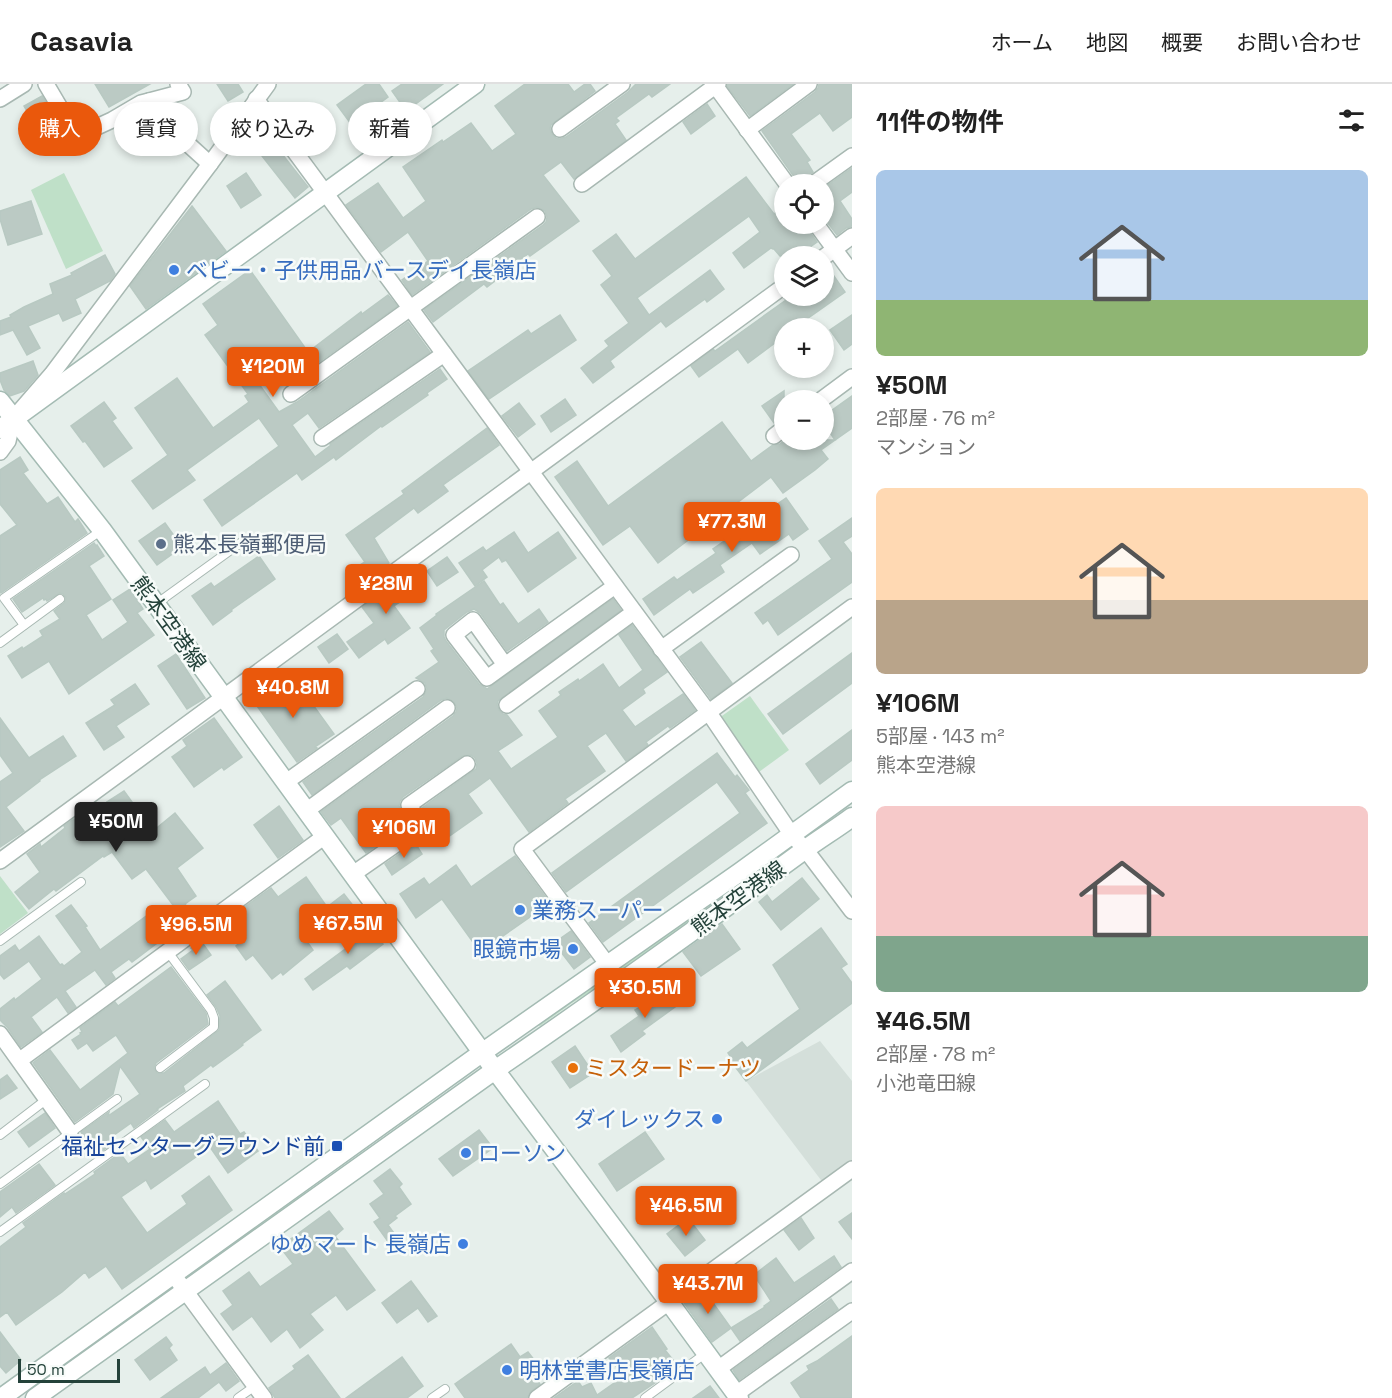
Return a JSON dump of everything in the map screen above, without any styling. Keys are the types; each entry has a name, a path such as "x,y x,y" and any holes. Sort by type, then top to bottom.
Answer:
{"main road":[{"path":"7,424 475,84"},
{"name":"熊本空港線","path":"0,401 7,424 102,530 495,1070 573,1017 852,817"},
{"name":"熊本空港線","path":"483,1052 852,791"},
{"path":"2,1398 483,1052"},
{"path":"35,1398 495,1070 737,1396"}],"street":[{"path":"0,99 24,84"},
{"path":"46,84 72,128 79,132 86,132 112,120 141,103 183,92 178,84"},
{"path":"0,452 8,441 7,424 52,374 268,84"},
{"path":"560,129 622,84"},
{"path":"747,130 809,84"},
{"path":"582,184 716,85 780,174"},
{"path":"256,99 709,713 792,835 852,911"},
{"path":"149,101 178,135 210,164"},
{"path":"827,174 852,156"},
{"path":"291,394 537,217"},
{"path":"834,249 852,236"},
{"path":"834,257 852,273"},
{"path":"0,861 774,293"},
{"path":"322,438 444,354"},
{"path":"834,390 852,377"},
{"path":"661,649 791,555"},
{"path":"505,665 615,586"},
{"path":"608,965 522,849 852,607"},
{"path":"507,705 634,612"},
{"path":"286,783 417,689"},
{"path":"306,811 447,708"},
{"path":"353,874 422,826 409,805 468,764"},
{"path":"20,1060 325,836"},
{"path":"0,1034 70,1132"},
{"path":"537,1398 852,1169"},
{"path":"718,1369 852,1271"},
{"path":"173,1274 260,1392"},
{"path":"737,1396 852,1311"}],"lane":[{"path":"24,625 4,598 102,530"},
{"path":"156,604 246,538"},
{"path":"0,643 60,599"},
{"path":"0,941 81,882"},
{"path":"160,1068 214,1027 211,1010 168,952"},
{"path":"0,1232 204,1084"},
{"path":"0,1184 117,1099"},
{"path":"0,1135 47,1100"},
{"path":"645,1398 706,1353"},
{"path":"432,1398 446,1389"},
{"path":"238,1398 260,1392"}],"shaded area":[{"path":"820,1041 852,1081 852,1163 827,1188 746,1081"}],"green space":[{"path":"64,173 103,251 66,269 31,190"},
{"path":"750,696 789,750 759,772 719,718"},
{"path":"0,876 28,913 0,934"},
{"path":"728,895 623,972 572,1003 540,1026 538,1025 682,923"},
{"path":"341,1169 235,1246 233,1246 301,1195"}],"building":[{"path":"95,84 150,84 114,102 109,107"},
{"path":"217,84 238,84 243,92 228,101"},
{"path":"366,84 379,84 388,97 381,102 348,102 348,120 337,105"},
{"path":"402,84 443,84 418,102 400,102 392,91"},
{"path":"525,84 568,84 574,92 585,84 590,84 595,91 551,125 552,134 560,139 566,137 636,84 670,84 652,97 649,94 616,118 619,121 615,124 626,140 574,179 561,162 543,175 579,221 530,256 528,254 487,287 484,284 433,322 424,310 543,225 547,217 545,211 537,207 531,209 412,295 402,280 428,261 408,232 381,252 346,205 378,183 403,218 426,201 403,167 419,156 432,156 432,147 471,123 492,151 516,134 495,106"},
{"path":"728,84 793,84 750,116 727,86"},
{"path":"819,84 852,84 852,117 833,131 820,113 791,134 810,160 807,162 813,172 792,174 762,131 818,88"},
{"path":"42,96 46,102 31,102"},
{"path":"707,104 715,116 691,134 683,122"},
{"path":"262,156 284,156 308,187 295,198"},
{"path":"852,168 852,192 840,201 852,219 852,226 837,235 834,231 834,181"},
{"path":"246,173 261,195 241,208 227,186"},
{"path":"746,177 774,214 774,234 811,234 817,242 811,246 774,246 774,249 771,248 744,268 733,253 760,232 749,216 637,298 649,315 710,270 724,289 707,302 705,299 666,327 661,321 610,361 614,367 593,383 581,368 609,346 605,341 629,323 601,285 612,276 593,251 616,234 635,259"},
{"path":"31,201 42,234 8,245 0,219 0,211"},
{"name":"ベビー・子供用品バースデイ長嶺店","path":"192,206 226,251 146,309 130,286"},
{"path":"105,255 115,274 110,281 75,299 81,313 63,321 59,313 28,326 40,348 27,355 13,330 0,335 0,321 53,294 50,284 72,275 71,273"},
{"path":"250,270 308,352 361,312 362,314 388,295 397,306 291,382 278,364 256,380 279,412 297,402 408,322 430,352 319,428 308,413 292,425 315,457 330,444 440,369 447,379 336,460 334,457 302,480 297,473 222,526 204,500 279,446 259,418 187,470 195,480 153,509 132,481 168,455 135,408 177,378 213,428 249,402 245,396 248,394 205,335 218,325 203,304"},
{"path":"834,276 845,292 834,300"},
{"path":"778,306 825,306 808,318 774,318 774,344 748,363 738,349 699,377 691,366 713,349 715,351"},
{"path":"560,315 576,340 489,399 468,371 528,330 531,334"},
{"path":"852,315 852,344 844,350 834,336 834,327"},
{"path":"33,361 38,375 24,391 10,396 4,390 0,373"},
{"path":"852,396 852,428 834,441 835,440 834,409"},
{"path":"774,398 774,423 762,406"},
{"path":"565,399 576,415 551,432 541,416"},
{"path":"104,402 116,418 112,421 132,448 104,467 71,426"},
{"path":"519,403 535,424 518,437 502,416"},
{"path":"722,422 751,461 773,445 774,450 821,450 828,459 783,493 771,477 658,563 630,526 603,545 555,477 577,461 608,506"},
{"path":"487,428 499,445 443,485 448,491 418,513 414,508 374,538 389,563 370,578 360,565 365,562 346,535 404,494 402,491"},
{"path":"20,457 28,470 23,473 47,504 58,497 75,522 78,519 87,533 1,593 0,536 17,525 0,504 0,470"},
{"path":"786,498 808,529 793,540 789,534 760,554 752,543 720,565 724,572 693,593 690,589 654,615 643,599 674,577 677,580 716,553 713,549"},
{"path":"852,518 852,536 843,542 852,554 852,582 778,635 768,620 763,624 755,613 832,559 819,541"},
{"name":"熊本長嶺郵便局","path":"165,523 182,547 157,565 139,541"},
{"path":"514,532 528,553 558,532 576,558 528,592 506,560 502,562 499,557 482,570 487,577 475,586 459,563 483,547 486,551"},
{"path":"94,543 104,556 89,566 111,599 86,615 102,640 128,622 113,600 130,589 143,609 137,613 154,635 69,694 49,661 22,678 8,656 43,636 40,631 60,619 54,611 64,603 66,598 60,593 47,601 43,598 22,612 13,599"},
{"path":"259,556 275,579 213,625 192,596 211,583 214,587"},
{"path":"447,557 458,572 437,586 427,571"},
{"path":"414,569 425,585 394,606 410,628 388,644 385,639 359,658 347,642 374,623 362,607"},
{"path":"484,581 500,605 503,603 518,624 539,609 548,622 507,651 481,614 474,609 444,630 446,641 479,684 487,689 613,599 621,610 498,701 499,710 507,715 522,735 498,751 511,769 558,737 539,711 561,695 559,692 603,664 619,688 643,670 619,635 632,625 667,672 643,689 645,693 622,710 635,727 683,694 695,710 646,742 648,745 626,761 606,733 587,746 605,771 565,799 568,803 529,832 490,778 468,794 482,813 441,842 431,828 431,821 422,808 476,769 475,758 471,755 462,756 403,797 399,806 408,821 366,853 341,818 331,825 321,812 453,716 457,708 454,702 447,698 441,700 312,795 303,782 423,697 427,689 425,683 416,678 439,662 431,651 434,649 420,628 436,614"},
{"path":"337,634 348,649 329,663 318,647"},
{"path":"701,642 732,683 711,699 680,657"},
{"path":"852,653 852,683 783,734 768,714"},
{"path":"176,654 205,698 187,709 158,666"},
{"path":"264,679 280,702 307,684 319,701 313,705 334,734 297,762 247,692"},
{"path":"135,684 149,704 116,726 124,737 104,750 86,723 115,705 111,700"},
{"path":"0,718 29,758 63,736 76,756 39,780 6,807 24,831 0,847 0,782 13,773 0,755"},
{"path":"214,718 242,757 224,770 222,767 194,787 172,757 187,746 183,740"},
{"path":"852,730 852,760 820,784 806,764"},
{"path":"717,753 735,777 737,775 749,790 745,793 767,823 603,942 589,923 740,813 717,782 566,892 552,873"},
{"path":"124,791 153,831 175,813 203,848 177,868 196,896 185,904 195,919 188,925 146,869 132,879 112,852 103,856 56,891 54,889 29,909 15,892 40,872 27,854 40,844 41,847 74,819 77,823 87,816 89,818"},
{"path":"279,806 303,840 278,858 254,825"},
{"path":"415,843 422,854 392,875 385,864"},
{"path":"515,856 550,903 480,952 442,899 416,918 400,894 424,878 429,885 456,865 471,887"},
{"path":"306,877 327,907 344,894 355,908 308,943 313,950 283,975 281,972 272,979 253,955 246,960 236,946 238,945 221,924 271,888 278,897"},
{"path":"802,878 819,899 781,930 759,902 767,895 772,902"},
{"path":"71,905 87,926 85,927 100,950 153,911 169,934 132,962 129,959 111,972 115,978 106,985 95,970 65,991 76,1007 68,1013 57,997 31,1017 42,1032 21,1047 0,1020 0,1009 42,979 29,961 4,979 0,974 0,956 15,945 19,951 39,936 60,965 64,966 82,952 56,916"},
{"path":"348,923 369,925 383,944 350,969 347,966 313,990 305,979 360,938"},
{"path":"722,924 740,949 701,976 683,952"},
{"path":"821,928 847,964 841,968 852,983 852,1003 746,1081 730,1060 732,1059 728,1053 742,1042 747,1048 800,1009 773,965"},
{"name":"眼鏡市場","path":"571,931 590,957 574,969 554,943"},
{"path":"201,941 211,955 189,970 181,959"},
{"path":"171,967 206,1013 208,1024 156,1063 154,1068 157,1073 164,1073 219,1030 220,1016 207,995 225,981 261,1030 213,1067 211,1065 183,1086 185,1091 157,1109 134,1128 131,1123 110,1138 113,1143 95,1156 81,1132 140,1094 120,1066 113,1094 75,1122 33,1063 50,1050 80,1090 128,1053 116,1035 93,1051 87,1043 78,1049 72,1040 81,1034 80,1028 115,1002 118,1006"},
{"path":"667,988 679,1004 642,1031 645,1034 621,1052 611,1036 639,1016 635,1010 658,997 657,995"},
{"name":"ミスタードーナツ","path":"575,1046 593,1073 570,1088 552,1062"},
{"path":"7,1075 17,1088 0,1099 0,1080"},
{"path":"218,1101 240,1134 244,1132 258,1151 228,1173 210,1147 151,1189 146,1180 121,1197 147,1233 187,1204 182,1196 209,1176 232,1210 122,1289 106,1266 89,1278 85,1272 62,1292 16,1325 7,1312 0,1317 0,1247 26,1227 23,1223 95,1174 94,1172 120,1153 128,1164 150,1149 141,1137 165,1120 174,1132"},
{"path":"45,1113 55,1128 29,1147 18,1132"},
{"name":"ローソン","path":"479,1130 493,1148 453,1176 439,1159"},
{"path":"645,1132 664,1159 617,1191 599,1164"},
{"path":"39,1164 55,1185 16,1213 12,1207 0,1217 0,1192"},
{"path":"390,1169 402,1184 399,1187 411,1204 395,1216 397,1218 388,1225 402,1244 394,1250 374,1222 380,1218 370,1204 384,1194 374,1181"},
{"path":"329,1211 343,1229 335,1236 375,1290 347,1310 336,1295 310,1314 323,1330 300,1348 287,1329 271,1342 252,1316 233,1330 221,1314 233,1305 223,1291 249,1272 260,1287 293,1264 280,1247"},
{"path":"852,1213 852,1239 839,1222"},
{"path":"688,1218 705,1240 685,1256 667,1234"},
{"path":"801,1218 814,1238 799,1250 784,1230"},
{"path":"834,1256 841,1267 740,1341 731,1328 771,1301 754,1275 776,1258 794,1283"},
{"path":"411,1281 437,1316 428,1322 418,1308 397,1323 382,1303"},
{"path":"703,1289 731,1328 712,1342 684,1303"},
{"path":"831,1299 838,1309 739,1380 733,1370"},
{"path":"652,1327 667,1349 665,1350 678,1366 661,1379 632,1398 554,1398 578,1381 582,1387 591,1383 597,1395 624,1376 609,1358"},
{"path":"0,1332 21,1360 6,1373 0,1366"},
{"path":"852,1336 852,1398 801,1398 791,1383 809,1370 807,1366"},
{"path":"166,1337 172,1345 169,1348 177,1360 150,1380 135,1360"},
{"name":"明林堂書店長嶺店","path":"511,1344 520,1357 528,1352 539,1366 531,1372 540,1384 531,1391 527,1398 465,1398 455,1384"},
{"path":"308,1355 340,1398 275,1398 269,1388 295,1369 293,1366"},
{"path":"402,1357 423,1386 407,1398 346,1398"},
{"path":"226,1363 239,1381 226,1391 219,1382 198,1398 161,1398 205,1367 210,1375"},
{"path":"710,1386 719,1398 693,1398"}],"place":[{"name":"ベビー・子供用品バースデイ長嶺店","path":"174,270"},
{"name":"熊本長嶺郵便局","path":"161,544"},
{"name":"業務スーパー","path":"520,910"},
{"name":"眼鏡市場","path":"573,949"},
{"name":"ミスタードーナツ","path":"573,1068"},
{"name":"ダイレックス","path":"717,1119"},
{"name":"福祉センターグラウンド前","path":"337,1146"},
{"name":"ローソン","path":"466,1153"},
{"name":"ゆめマート 長嶺店","path":"463,1244"},
{"name":"明林堂書店長嶺店","path":"507,1370"}]}
